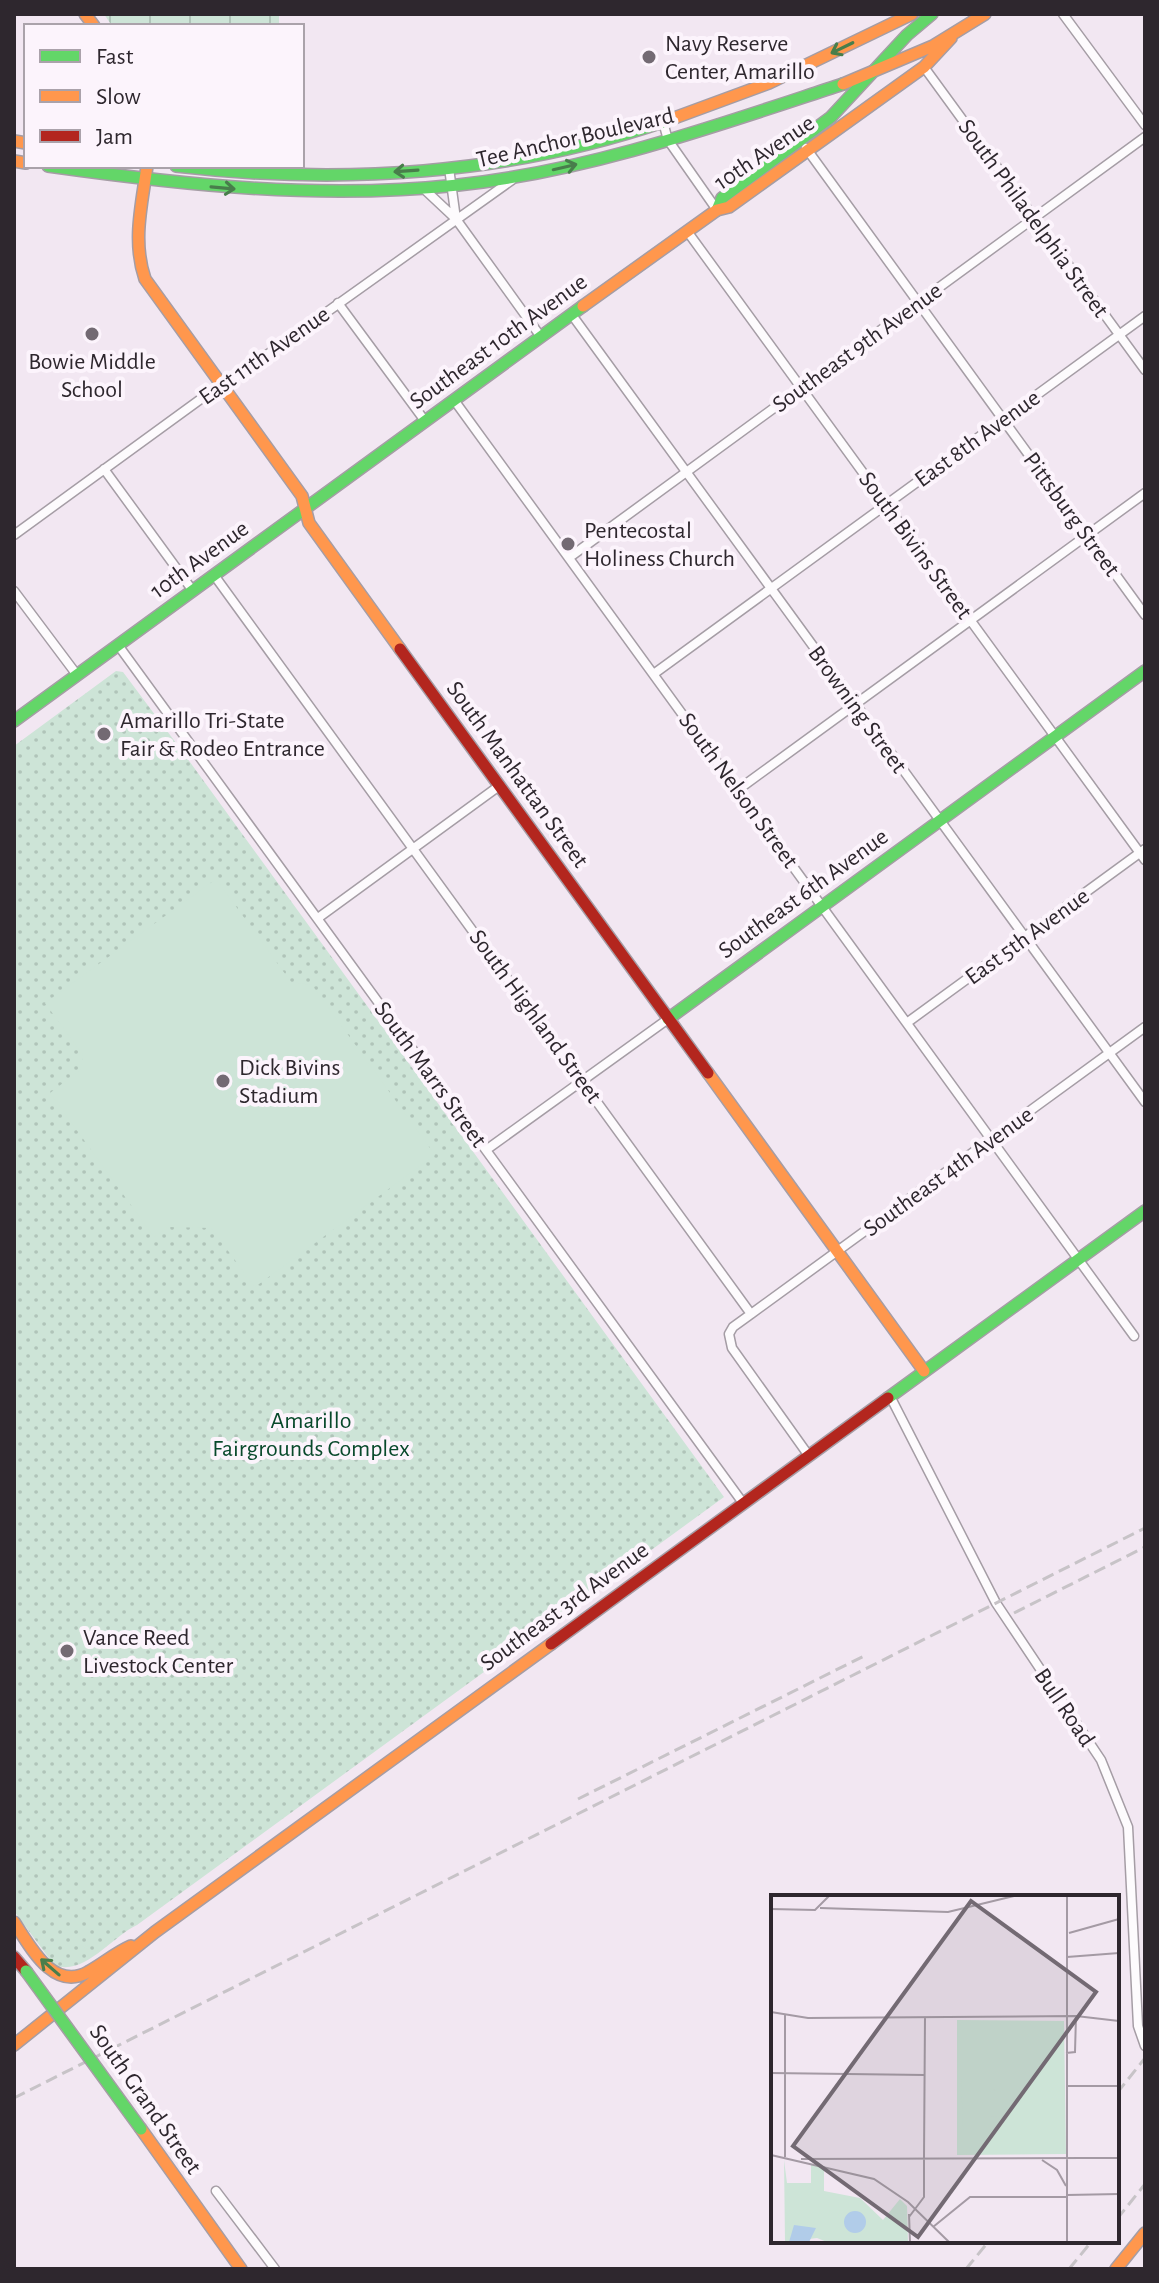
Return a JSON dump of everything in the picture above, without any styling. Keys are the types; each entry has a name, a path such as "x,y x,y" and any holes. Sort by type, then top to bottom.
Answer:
{"main road":[{"name":"Tee Anchor Boulevard","path":"188,168 213,172 350,175 449,168 552,151 663,122 761,86 912,14"},
{"name":"10th Avenue","path":"804,145 907,35 932,14"},
{"path":"952,38 985,14"},
{"name":"Tee Anchor Boulevard","path":"62,168 145,180 306,193 422,188 516,177 668,140 872,74 909,60 952,38"},
{"name":"10th Avenue","path":"717,210 722,198 924,67 952,38"},
{"name":"South Manhattan Street","path":"147,168 137,253 139,267 153,293 302,496 309,523 924,1371"},
{"path":"224,168 237,172"},
{"name":"Southeast 10th Avenue","path":"306,509 717,210"},
{"name":"10th Avenue","path":"14,721 306,509"},
{"name":"Southeast 6th Avenue","path":"668,1019 1145,671"},
{"name":"Southeast 3rd Avenue","path":"14,2045 143,1942 1145,1211"},
{"path":"14,1922 48,1968 59,1976 83,1975 110,1955 143,1942"},
{"name":"South Grand Street","path":"14,1957 241,2269"},
{"path":"1116,2269 1145,2233"}],"street":[{"path":"1063,14 1145,125"},
{"name":"South Philadelphia Street","path":"924,67 1145,370"},
{"path":"663,122 668,140 717,210"},
{"name":"Southeast 9th Avenue","path":"570,557 1145,137"},
{"name":"Pittsburg Street","path":"804,145 1145,615"},
{"path":"449,168 456,219"},
{"name":"East 11th Avenue","path":"14,535 516,177"},
{"path":"422,188 456,219 541,337"},
{"name":"South Bivins Street","path":"687,231 1143,854"},
{"path":"338,303 425,421"},
{"name":"Browning Street","path":"572,315 1145,1102"},
{"name":"East 8th Avenue","path":"655,673 1145,316"},
{"name":"South Nelson Street","path":"454,400 824,905 1134,1336"},
{"path":"104,469 193,591"},
{"path":"739,789 1145,493"},
{"name":"South Highland Street","path":"214,575 751,1314"},
{"path":"14,591 77,675"},
{"name":"South Marrs Street","path":"118,645 743,1503"},
{"path":"318,918 499,786"},
{"name":"East 5th Avenue","path":"908,1022 1143,854"},
{"name":"Southeast 6th Avenue","path":"486,1150 668,1019"},
{"name":"Southeast 4th Avenue","path":"751,1314 1145,1027"},
{"path":"751,1314 733,1327 729,1334 732,1348 809,1456"},
{"name":"Bull Road","path":"890,1396 996,1603 1101,1760 1128,1827 1138,2026 1145,2046"},
{"name":"South Grand Street","path":"216,2191 275,2269"}],"green space":[{"path":"104,14 279,14 279,24 111,24"},
{"name":"Amarillo Fairgrounds Complex","path":"116,671 123,672 179,747 724,1497 97,1954 76,1966 65,1967 54,1965 14,1911 14,746"},
{"name":"Dick Bivins Stadium","path":"216,879 291,982 312,985 435,1155 255,1287 211,1228 168,1227 154,1237 50,1093 80,1070 83,1055 45,1003"}],"railway":[{"path":"14,2098 1145,1528"},
{"path":"1014,1613 1145,1547"},
{"path":"578,1799 866,1655"},
{"path":"1119,2090 1145,2058"},
{"path":"1119,2216 1145,2184"},
{"path":"966,2269 987,2243"},
{"path":"1069,2269 1090,2243"}],"traffic: fast":[{"path":"717,210 722,198 831,117 907,35 932,14"},
{"path":"64,168 201,184 304,191 458,185 605,158 843,84"},
{"path":"197,168 300,175 424,171 546,153 666,121"},
{"path":"14,721 583,306"},
{"path":"668,1019 1145,671"},
{"path":"888,1398 1145,1211"},
{"path":"26,1971 141,2129"}],"traffic: slow":[{"path":"85,14 92,24"},
{"path":"666,121 769,83 912,14"},
{"path":"843,84 933,46 985,14"},
{"path":"583,306 717,210 729,207 924,67 951,38"},
{"path":"14,141 24,143"},
{"path":"14,161 24,163"},
{"path":"147,168 139,237 145,279 302,496 309,523 400,649"},
{"path":"708,1073 924,1371"},
{"path":"14,2045 155,1932 551,1644"},
{"path":"14,1922 44,1964 64,1976 75,1977 88,1972 131,1946"},
{"path":"141,2129 241,2269"},
{"path":"1116,2269 1145,2233"}],"traffic: jam":[{"path":"400,649 708,1073"},
{"path":"551,1644 888,1398"},
{"path":"14,1957 26,1971"}],"place":[{"name":"Navy Reserve Center, Amarillo","path":"649,57"},
{"name":"Bowie Middle School","path":"92,334"},
{"name":"Pentecostal Holiness Church","path":"568,544"},
{"name":"Amarillo Tri-State Fair & Rodeo Entrance","path":"104,734"},
{"name":"Dick Bivins Stadium","path":"223,1081"},
{"name":"Vance Reed Livestock Center","path":"67,1651"}]}
